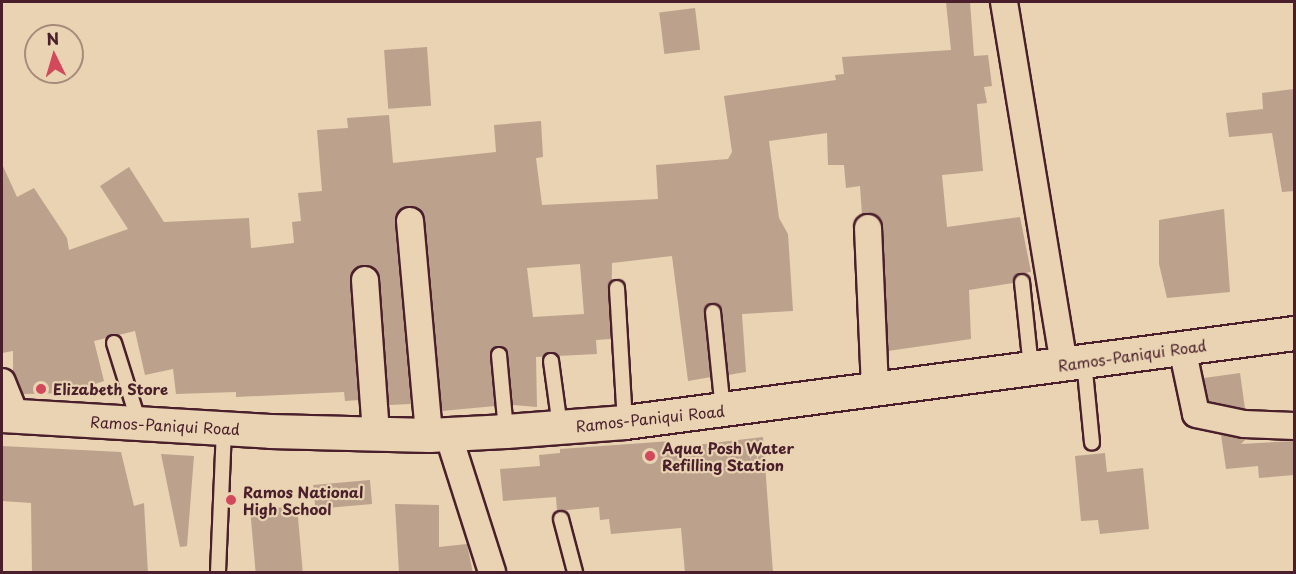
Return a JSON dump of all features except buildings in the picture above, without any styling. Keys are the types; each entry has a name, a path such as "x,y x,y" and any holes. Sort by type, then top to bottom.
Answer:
{"main road":[{"name":"Ramos-Paniqui Road","path":"9,415 224,428 376,434 506,431 625,422 723,410 1294,333"}],"street":[{"path":"1004,2 1074,362"},
{"path":"410,221 439,434 492,573"},
{"path":"868,228 875,389"},
{"path":"365,280 376,434"},
{"path":"1182,348 1196,414 1244,424 1294,426"},
{"path":"2,382 9,415"}],"lane":[{"path":"1022,282 1031,368"},
{"path":"617,288 625,422"},
{"path":"713,312 723,410"},
{"path":"114,343 139,423"},
{"path":"499,356 506,431"},
{"path":"551,361 560,427"},
{"path":"1074,362 1092,443"},
{"path":"218,573 224,428"},
{"path":"561,519 575,573"}],"place":[{"name":"Elizabeth Store","path":"41,389"},
{"name":"Aqua Posh Water Refilling Station","path":"650,456"},
{"name":"Ramos National High School","path":"231,500"}]}
